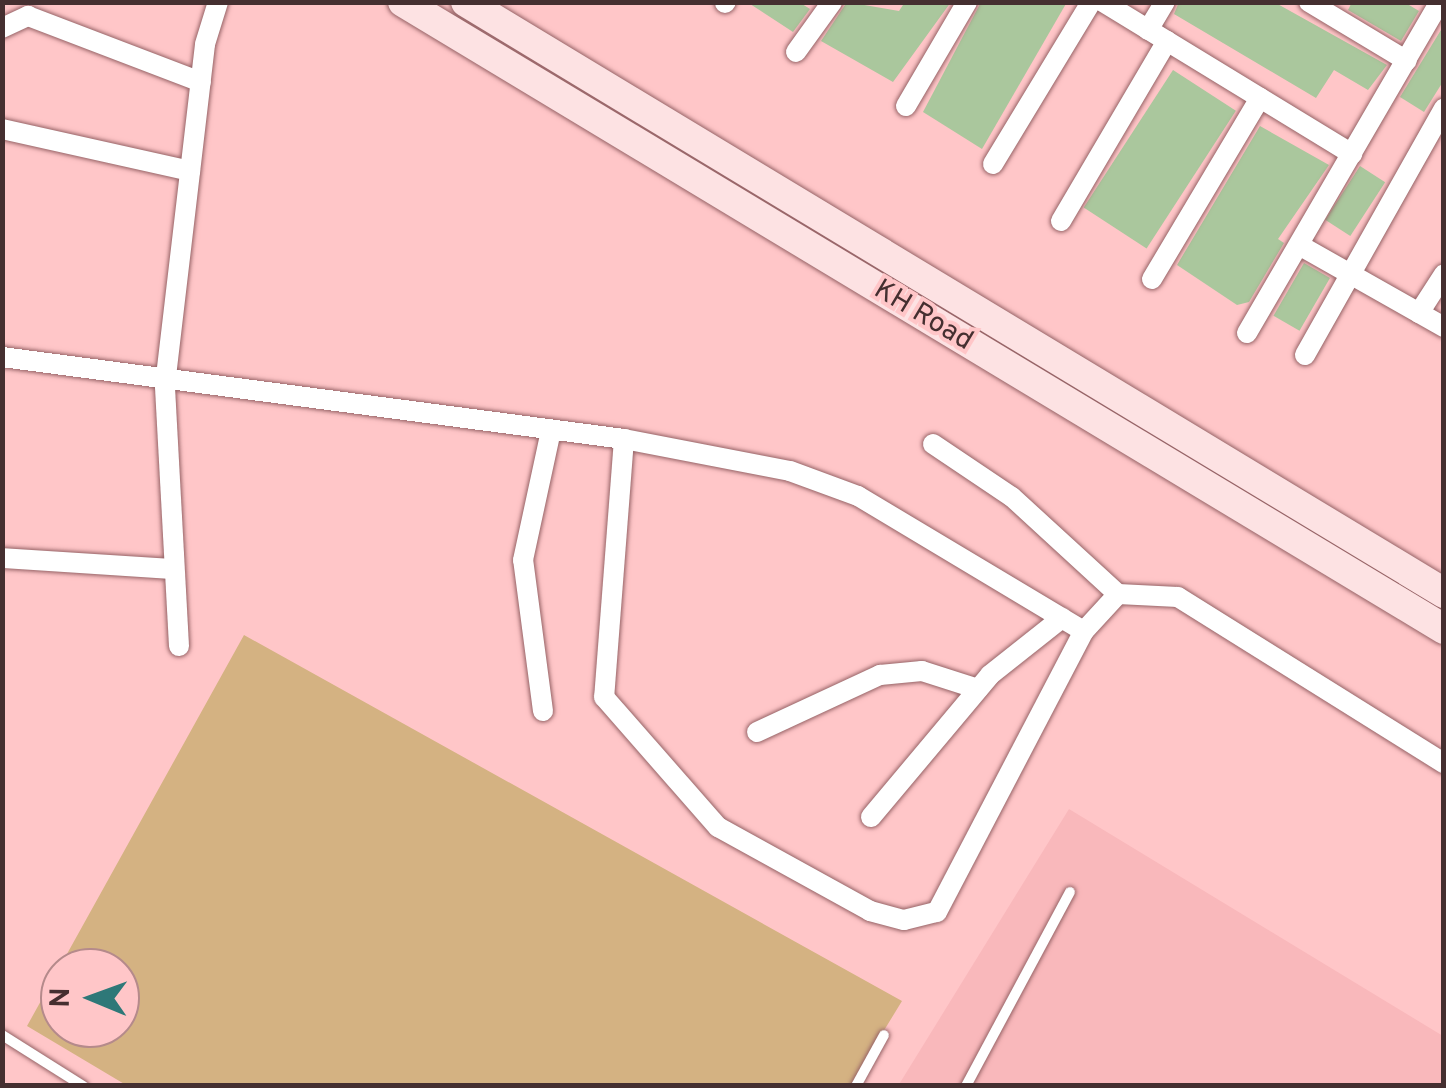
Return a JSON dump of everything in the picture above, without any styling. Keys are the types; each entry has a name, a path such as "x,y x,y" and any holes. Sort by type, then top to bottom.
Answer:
{"main road":[{"name":"KH Road","path":"403,2 1444,629"},
{"name":"KH Road","path":"466,2 1444,593"}],"street":[{"path":"179,646 170,569 165,385 200,82 218,2"},
{"path":"796,52 832,2"},
{"path":"906,106 967,2"},
{"path":"994,164 1090,2"},
{"path":"1103,2 1352,154"},
{"path":"1148,30 1164,2"},
{"path":"1309,2 1406,61"},
{"path":"1248,333 1440,2"},
{"path":"2,28 31,9 200,82"},
{"path":"1061,220 1166,42"},
{"path":"1152,279 1260,98"},
{"path":"1305,355 1444,108"},
{"path":"2,128 190,171"},
{"path":"1299,245 1444,327"},
{"path":"1419,313 1444,274"},
{"path":"2,357 165,385 624,439 790,471 858,496 1084,631"},
{"path":"543,710 523,560 551,430"},
{"path":"624,439 604,698 718,826 870,911 904,920 937,912 1084,631 1118,594"},
{"path":"932,444 1012,497 1118,594 1178,597 1444,762"},
{"path":"2,558 170,569"},
{"path":"871,817 978,688 1062,618"},
{"path":"756,732 880,675 922,671 978,688"}],"lane":[{"path":"966,1086 1070,892"},
{"path":"2,1035 83,1086"},
{"path":"856,1086 884,1036"}],"shaded area":[{"path":"244,635 902,1001 850,1086 126,1085 64,1048 140,1048 140,948 70,948"},
{"path":"1069,809 1443,1036 1443,1085 898,1086"},
{"path":"40,1003 40,1034 27,1026"}],"building":[{"path":"747,2 799,2 810,9 793,32"},
{"path":"847,2 899,11 905,2 951,2 893,82 821,41"},
{"path":"981,2 1067,2 982,149 923,112"},
{"path":"1179,2 1274,2 1387,65 1368,90 1334,70 1316,98 1174,14"},
{"path":"1352,2 1404,2 1419,11 1401,41 1348,10"},
{"path":"1444,25 1444,80 1424,112 1400,97"},
{"path":"1173,70 1236,111 1147,248 1084,208"},
{"path":"1260,126 1329,165 1278,239 1284,243 1249,302 1237,305 1177,265"},
{"path":"1360,166 1385,182 1350,236 1325,220"},
{"path":"1304,263 1330,278 1299,331 1274,316"}]}
